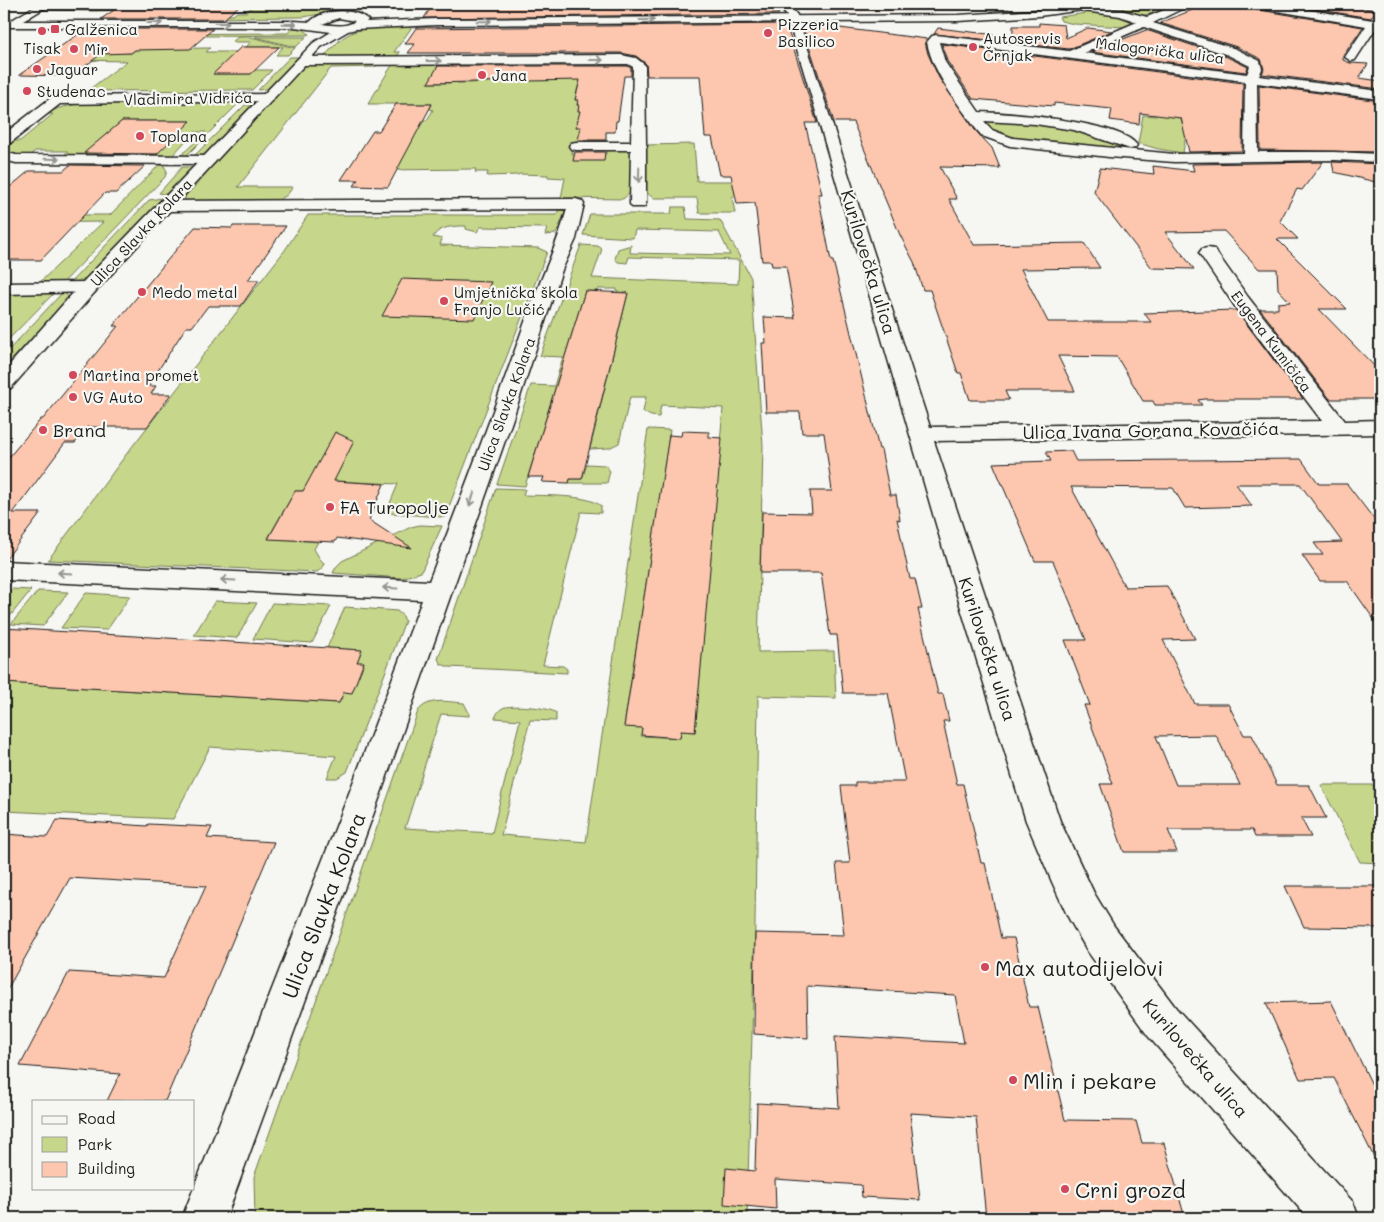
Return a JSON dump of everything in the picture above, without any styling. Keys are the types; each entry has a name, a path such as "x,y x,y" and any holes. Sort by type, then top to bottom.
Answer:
{"street":[{"path":"7,24 46,4"},
{"path":"319,27 316,22 319,20 336,16 356,4"},
{"path":"352,23 356,4"},
{"path":"7,24 217,23 319,27 352,23 787,11 976,17 1081,8 1105,4"},
{"path":"1112,4 1115,10 1121,13 1242,56 1256,64 1256,69 1250,78 1251,156"},
{"path":"1071,55 1187,4"},
{"path":"1253,4 1377,24 1351,56"},
{"path":"1081,8 1121,13"},
{"name":"Kurilovečka ulica","path":"787,11 1043,821 1081,905 1101,939 1162,1022 1337,1218"},
{"path":"4,14 27,14"},
{"path":"336,16 352,23"},
{"name":"Ulica Slavka Kolara","path":"5,381 88,288 317,45 352,23"},
{"name":"Ulica Slavka Kolara","path":"317,45 322,32 319,27"},
{"name":"Malogorička ulica","path":"975,116 959,94 936,55 933,44 936,38 1380,95"},
{"path":"302,61 632,61 639,65 640,146 638,204"},
{"name":"Vladimira Vidrića","path":"4,141 57,100 267,98"},
{"path":"975,116 987,133 1010,142 1058,149 1174,158 1251,156 1380,158"},
{"path":"975,116 1041,120 1078,127 1124,142 1153,156"},
{"path":"576,146 640,146"},
{"path":"4,156 16,159 208,160"},
{"name":"Ulica Slavka Kolara","path":"165,206 576,204 567,239 553,270 501,421 364,796 204,1218"},
{"name":"Eugena Kumičića","path":"1208,253 1241,302 1338,427"},
{"path":"4,289 88,288"},
{"path":"1372,427 1380,445"},
{"name":"Ulica Ivana Gorana Kovačića","path":"922,434 1372,427"},
{"path":"4,570 439,591"}],"shaded area":[{"path":"793,4 1060,4 966,11 821,13 804,12"}],"green space":[{"path":"103,4 152,4 147,9 96,11 43,10 51,6 69,6 66,9 92,9"},
{"path":"255,4 335,4 327,13 303,17 192,18 194,15 233,15 237,12 246,12"},
{"path":"1138,4 1176,4 1156,12 1141,15 1128,13 1122,8"},
{"path":"1007,5 1009,8 869,10 868,8"},
{"path":"1101,11 1122,16 1133,24 1125,27 1074,24 1061,21 1059,17"},
{"path":"293,27 303,29 309,34 99,37 131,34 288,33"},
{"path":"376,27 412,27 394,52 400,52 395,59 322,59 345,36"},
{"path":"238,37 251,37 295,48 288,55 276,55 283,47 246,47 251,42 232,42"},
{"path":"255,37 306,37 296,47"},
{"path":"210,48 206,52 244,52 214,74 251,74 255,70 272,70 252,90 87,91 127,61 77,60 91,53 131,53 137,49"},
{"path":"290,57 299,57 267,89 258,90"},
{"path":"379,62 375,67 331,68 238,187 293,187 287,195 277,201 193,203 185,200 185,195 306,64"},
{"path":"394,62 440,62 429,83 450,83 452,80 458,80 457,83 470,83 587,75 581,86 578,86 575,100 586,100 577,105 584,111 589,127 588,129 580,129 580,140 606,140 606,143 574,143 572,154 606,154 607,148 633,148 631,192 623,199 561,198 565,178 548,177 548,175 487,176 488,172 475,172 476,169 383,170 416,125 421,125 424,120 427,120 433,110 430,109 432,104 368,104"},
{"path":"236,101 238,104 185,157 179,157 206,132 194,132 171,157 135,157 190,121 122,121 87,151 100,151 95,155 63,156 68,151 35,151 29,156 14,154 4,150 9,141 20,141 53,114 44,114 59,108 86,102"},
{"path":"245,105 253,105 202,157 193,157"},
{"path":"1157,111 1189,115 1183,153 1158,149 1138,143 1143,115 1156,116"},
{"path":"1006,119 1076,129 1138,152 1038,144 997,135 983,123 985,120"},
{"path":"694,144 697,181 736,181 740,196 732,197 735,213 699,213 697,198 653,198 646,192 644,145"},
{"path":"159,165 164,166 167,171 165,177 61,285 38,284 103,222 18,223 4,235 4,215 110,215"},
{"path":"182,167 193,167 166,194 159,193"},
{"path":"162,198 87,278 79,283 68,285 149,200"},
{"path":"672,207 685,207 687,219 720,220 751,278 763,446 758,652 834,651 836,698 758,696 755,923 747,1218 255,1218 254,1177 418,711 433,702 445,701 464,703 469,716 441,714 405,828 492,833 520,720 495,718 499,711 510,706 532,707 547,709 556,713 556,721 530,720 501,835 586,842 648,429 670,430 624,726 642,728 641,736 680,738 681,731 695,732 723,408 661,405 659,417 643,412 646,397 630,397 619,443 609,448 590,449 628,293 617,292 617,289 585,291 525,486 497,484 531,385 554,386 563,357 540,356 581,245 598,246 602,249 592,278 738,284 739,260 629,257 627,263 618,262 615,259 618,249 631,245 630,253 730,255 719,232 635,230 633,238 583,235 590,214 671,214"},
{"path":"559,208 566,210 556,234 545,235 547,228 480,227 477,232 462,226 443,229 433,237 442,239 440,245 538,248 547,252 445,517 386,513 398,484 334,481 303,491 295,491 268,538 318,542 314,549 324,563 317,572 48,560 128,452 285,250 308,215 557,215"},
{"path":"7,292 54,293 4,344 4,295"},
{"path":"62,293 66,294 69,298 4,368 4,355"},
{"path":"587,464 605,465 610,471 607,483 569,483 570,479 582,479"},
{"path":"496,488 525,489 523,495 586,499 601,506 601,513 581,512 543,665 563,666 567,669 567,673 449,667 441,664 438,659"},
{"path":"420,525 442,526 421,572 402,578 333,573 342,561 411,527"},
{"path":"12,589 31,590 4,624 4,599"},
{"path":"38,591 68,592 43,626 11,624"},
{"path":"86,593 130,596 107,630 61,628"},
{"path":"215,601 257,603 237,638 194,635"},
{"path":"272,603 331,606 312,643 253,639"},
{"path":"345,607 397,611 403,616 405,621 347,772 337,778 327,778 336,756 210,747 173,819 4,811 4,683 339,703 344,692 352,692 364,663 357,662 361,650 327,648"},
{"path":"1321,785 1380,785 1380,863 1360,862"}],"building":[{"path":"123,4 241,4 224,19 101,19"},
{"path":"497,4 754,4 774,8 779,14 424,18 432,6 484,6"},
{"path":"1207,4 1246,4 1253,9 1363,27 1343,56 1343,60 1350,63 1368,64 1359,78 1380,81 1380,89 1262,74 1264,69 1261,59 1237,47 1160,23"},
{"path":"1282,4 1339,4 1376,10 1371,18"},
{"path":"1039,23 1064,25 1066,38 1088,28 1112,31 1069,49 934,34 938,28 1013,37 1013,26 1039,26"},
{"path":"786,24 817,123 805,123 822,194 818,194 831,261 833,261 840,288 879,449 881,449 890,495 896,495 900,520 897,519 910,579 915,579 922,609 918,609 938,694 943,694 949,721 943,721 957,784 963,784 981,863 985,863 1001,938 1014,938 1029,1007 1038,1007 1065,1120 1136,1121 1142,1143 1164,1143 1185,1218 986,1218 976,1117 910,1113 920,1200 862,1197 861,1185 775,1179 776,1209 724,1204 726,1168 755,1171 757,1103 839,1108 835,1036 964,1043 955,995 807,986 808,1038 754,1034 755,933 844,935 836,863 850,863 841,786 855,786 855,782 905,782 888,693 843,693 837,635 830,635 821,573 760,573 762,512 812,513 810,491 832,491 824,433 802,433 800,412 766,412 762,343 766,343 764,317 795,318 786,266 772,266 771,261 762,261 755,203 737,204 731,175 720,175 712,137 705,137 700,76 647,76 646,64 636,56 621,53 408,53 415,44 405,44 416,28"},
{"path":"824,26 927,39 925,42 928,54 939,78 975,130 992,148 1000,168 940,167 957,199 949,199 974,245 1084,243 1100,268 1021,269 1048,322 1151,322 1144,313 1236,310 1303,399 1205,399 1198,400 1202,405 1155,405 1153,401 1143,401 1117,357 1058,356 1075,391 1005,391 1009,400 970,400 961,373 958,373 930,290 923,290 914,262 900,235 853,122 834,122 804,30"},
{"path":"86,29 213,29 190,49 135,50 131,53 101,54 72,76 19,75"},
{"path":"1146,30 1227,57 1248,67 1246,72 1091,52"},
{"path":"942,44 1243,83 1242,151 1189,152 1181,118 1140,113 1139,124 1110,120 1112,109 1054,103 1054,106 973,99 947,61"},
{"path":"241,47 279,47 251,74 213,74"},
{"path":"438,66 627,66 631,68 631,76 624,76 615,132 606,132 606,140 578,140 581,127 576,127 580,111 578,111 578,100 575,100 580,80 428,83"},
{"path":"1259,85 1380,101 1380,152 1260,150"},
{"path":"396,104 432,104 388,187 354,186 358,180 341,180 373,131 379,131"},
{"name":"Toplana","path":"122,121 191,121 157,154 84,153"},
{"path":"575,152 605,152 604,161 573,161"},
{"path":"1323,162 1302,190 1297,189 1280,221 1298,239 1277,239 1347,309 1319,309 1380,372 1380,399 1330,399 1260,309 1278,309 1278,303 1290,302 1278,289 1277,269 1259,269 1224,231 1165,232 1194,269 1152,268 1094,192 1100,168 1154,174 1153,166 1194,171 1192,164"},
{"path":"1332,162 1380,164 1380,183 1334,172"},
{"path":"70,165 145,166 116,193 105,193 41,260 4,260 4,192 29,171 63,171"},
{"path":"233,226 286,226 248,280 259,280 241,306 208,306 192,327 186,327 148,386 156,386 151,394 171,394 147,427 87,427 75,443 65,443 13,513 41,513 6,559 4,559 4,463 43,419 118,326 113,326 195,227 232,228"},
{"name":"Umjetnička škola Franjo Lučić","path":"402,279 491,282 474,319 382,316"},
{"path":"585,291 628,293 582,479 570,479 569,483 542,482 544,477 528,477"},
{"path":"682,431 709,432 709,437 722,438 695,732 681,731 680,738 641,735 642,728 624,727 669,435 681,436"},
{"name":"FA Turopolje","path":"335,432 354,441 334,481 384,484 369,520 412,548 337,538 335,542 268,539 295,491 303,491"},
{"path":"1071,451 1076,461 1301,459 1319,484 1347,484 1380,527 1380,628 1347,581 1320,581 1302,555 1323,555 1314,543 1342,542 1300,484 1236,484 1252,506 1185,508 1173,488 1071,487 1125,587 1167,586 1195,639 1163,640 1195,704 1228,704 1244,735 1252,735 1277,785 1309,785 1326,818 1301,818 1311,837 1255,837 1252,830 1168,830 1177,852 1124,852 1100,784 1113,784 1084,705 1090,705 1065,640 1086,640 1053,561 1035,561 993,463 1051,461 1046,452","holes":["1216,735 1240,785 1176,785 1156,736"]},
{"path":"4,628 362,650 357,662 364,662 352,693 344,692 339,703 4,683"},
{"path":"57,820 147,826 148,824 212,827 207,838 274,842 165,1100 107,1100 120,1074 20,1066 69,972 164,978 206,886 70,878 4,995 4,834 47,837"},
{"path":"1285,886 1380,886 1380,928 1304,927"},
{"path":"1331,1001 1380,1101 1380,1169 1334,1078 1300,1079 1266,1003"}],"place":[{"name":"Galženica","path":"55,29"},
{"name":"Tisak","path":"42,31"},
{"name":"Pizzeria Basilico","path":"768,33"},
{"name":"Autoservis Črnjak","path":"973,47"},
{"name":"Mir","path":"74,49"},
{"name":"Jaguar","path":"37,69"},
{"name":"Jana","path":"482,75"},
{"name":"Studenac","path":"27,91"},
{"name":"Toplana","path":"140,136"},
{"name":"Medo metal","path":"142,292"},
{"name":"Umjetnička škola Franjo Lučić","path":"444,301"},
{"name":"Martina promet","path":"73,375"},
{"name":"VG Auto","path":"73,397"},
{"name":"Brand","path":"43,430"},
{"name":"FA Turopolje","path":"330,507"},
{"name":"Max autodijelovi","path":"985,967"},
{"name":"Mlin i pekare","path":"1013,1080"},
{"name":"Crni grozd","path":"1065,1189"}]}
